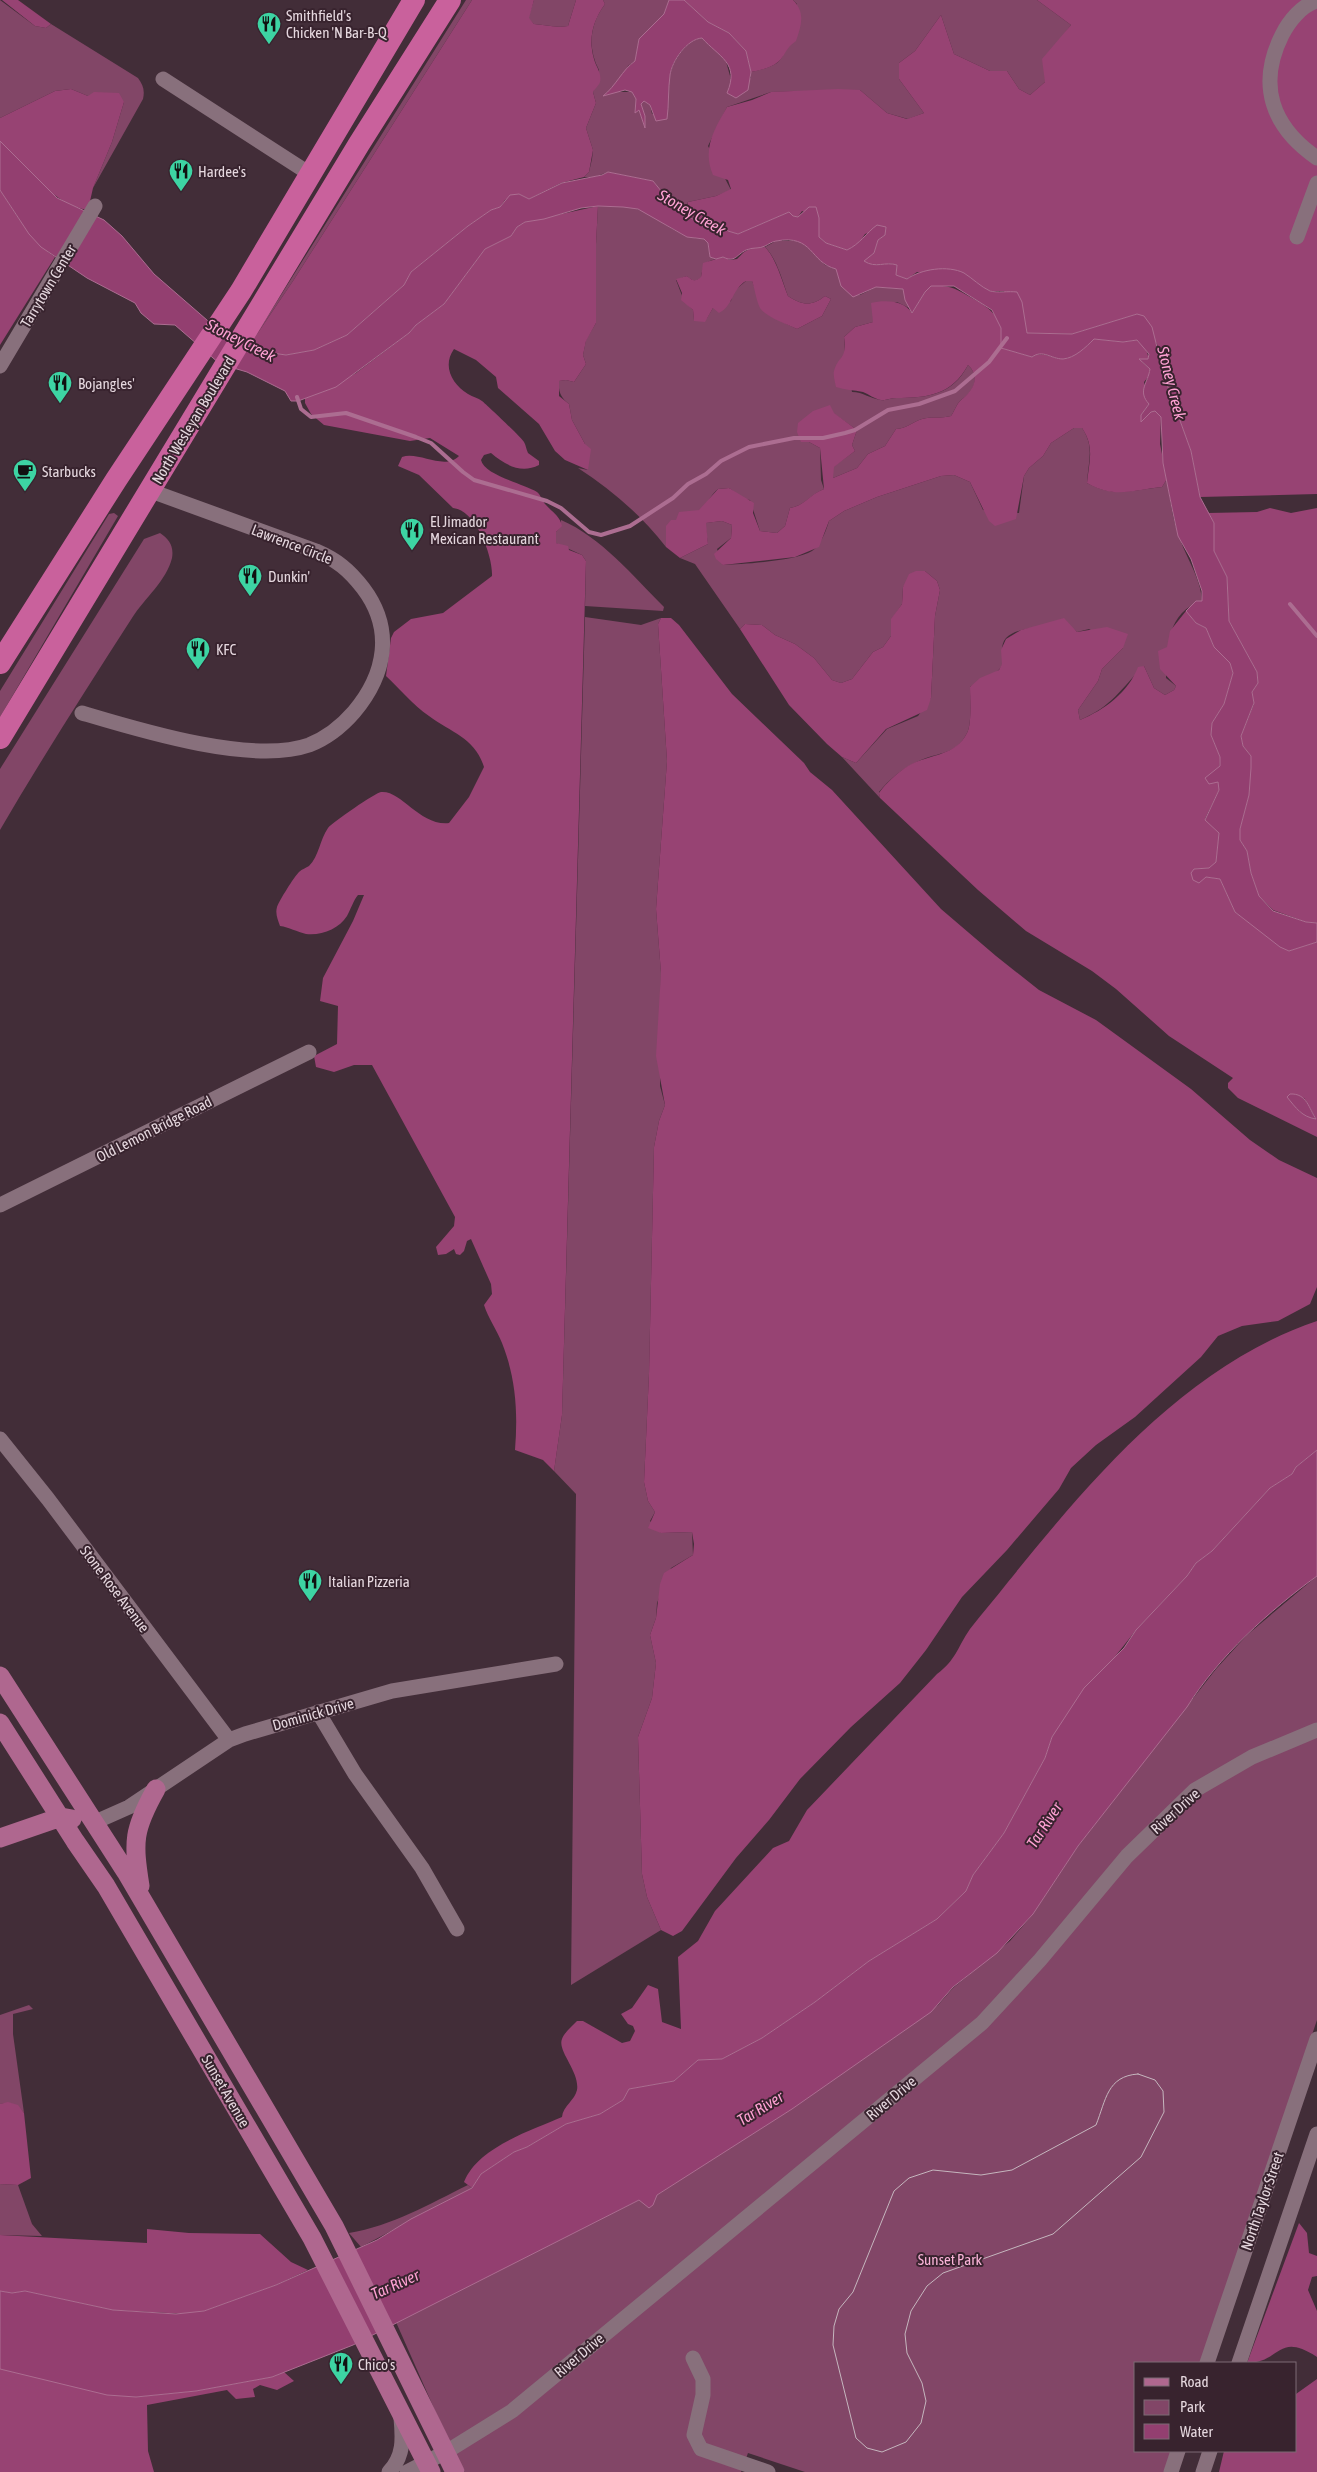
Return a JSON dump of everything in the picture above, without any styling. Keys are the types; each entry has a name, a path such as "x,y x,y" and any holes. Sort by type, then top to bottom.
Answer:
{"highway":[{"name":"North Wesleyan Boulevard","path":"0,738 151,491 262,303 450,0"},
{"name":"North Wesleyan Boulevard","path":"0,663 116,480 188,374 241,291 410,8"},
{"path":"410,8 430,31"}],"main road":[{"name":"Sunset Avenue","path":"0,1676 142,1898 334,2226 455,2472"},
{"name":"Sunset Avenue","path":"0,1723 106,1886 312,2238 428,2467"},
{"path":"142,1898 135,1857 136,1831 141,1815 156,1789"},
{"path":"0,1838 62,1817 93,1823"}],"street":[{"path":"1317,1 1310,3 1288,23 1272,55 1270,90 1279,120 1300,146 1317,158"},
{"path":"163,79 310,174"},
{"path":"1297,237 1317,183"},
{"name":"Tarrytown Center","path":"0,366 95,206"},
{"name":"Lawrence Circle","path":"82,713 208,745 239,750 273,750 307,746 341,727 360,704 375,680 381,662 383,643 381,620 368,595 342,564 316,551 151,491"},
{"name":"Old Lemon Bridge Road","path":"0,1205 309,1052"},
{"name":"Stone Rose Avenue","path":"0,1439 48,1499 229,1740"},
{"name":"Dominick Drive","path":"93,1823 129,1807 229,1740 392,1691 556,1664"},
{"path":"318,1712 355,1774 422,1868 457,1930"},
{"name":"River Drive","path":"407,2472 428,2467 446,2452 512,2411 982,2023 1040,1960 1127,1856 1195,1790 1252,1757 1317,1730"},
{"name":"North Taylor Street","path":"1208,2362 1310,2083 1317,2039"},
{"path":"1240,2362 1317,2134"},
{"path":"693,2358 703,2380 703,2395 694,2434 701,2449 768,2472"},
{"path":"388,2472 399,2458 403,2443 401,2414"},
{"path":"1171,2472 1178,2452"},
{"path":"1203,2472 1210,2452"}],"green space":[{"path":"0,0 35,26 46,28 51,24 138,78 141,83 144,90 143,99 93,188 112,142 124,102 88,96 71,89 55,91 0,118"},
{"path":"466,0 472,0 293,281 249,346"},
{"path":"534,0 576,0 568,26 555,27 534,24 528,18"},
{"path":"603,0 669,0 664,14 639,39 635,61 628,66 619,92 632,92 636,99 635,112 639,110 645,126 641,104 644,101 650,105 652,114 668,107 669,83 672,69 677,57 686,46 696,39 702,38 725,58 732,83 751,78 751,72 768,68 777,63 785,52 790,36 797,4 793,0 1037,0 1071,25 1065,33 1045,82 1030,95 1019,89 1007,71 990,71 954,54 941,15 915,51 899,63 899,79 924,113 908,119 887,113 860,90 771,92 727,107 708,146 731,190 716,196 688,202 685,209 666,197 653,181 608,172 594,177 584,177 589,172 592,159 593,150 586,128 596,103 593,92 599,70 593,53 592,36 596,20 605,4"},
{"path":"598,206 637,209 654,217 677,232 694,238 704,239 708,243 710,257 716,259 709,261 705,265 701,278 694,280 687,276 676,280 684,301 693,310 694,320 707,318 713,308 731,301 733,292 746,281 752,281 767,311 797,329 822,316 831,299 825,296 820,300 806,304 788,296 776,264 765,247 776,241 797,241 804,243 825,265 836,269 860,295 876,287 903,289 909,308 897,302 878,302 873,312 873,322 855,327 844,337 845,355 852,392 883,400 938,393 955,383 968,365 974,374 974,384 951,416 925,418 896,429 885,446 868,454 857,468 833,478 833,467 855,451 852,445 857,430 833,413 809,442 820,448 821,480 824,489 799,505 790,508 785,526 777,533 760,531 750,500 744,499 729,488 718,489 700,510 681,519 672,526 667,538 666,547 625,504 603,485 578,468 588,470 585,444 572,420 569,404 562,397 559,388 559,381 574,382 586,364 583,355 586,340 596,323"},
{"path":"1074,428 1082,428 1090,448 1087,483 1097,488 1124,492 1162,487 1167,479 1177,529 1199,584 1202,601 1190,606 1182,613 1175,622 1171,632 1167,654 1166,678 1176,686 1174,690 1165,695 1154,688 1144,666 1101,709 1080,720 1078,710 1098,681 1102,669 1123,648 1089,629 1077,632 1071,627 1037,628 1020,631 1012,634 1004,641 1002,665 1000,668 993,675 970,687 970,724 963,740 949,751 912,764 900,772 879,792 880,798 842,757 856,763 887,729 918,716 931,698 935,616 940,590 937,581 925,571 903,587 902,604 892,619 891,636 883,647 873,652 852,679 841,683 832,680 814,658 795,644 775,635 762,625 745,624 740,629 695,564 680,558 708,544 705,523 722,521 732,525 731,538 717,549 723,565 769,561 804,554 812,551 821,542 829,521 844,511 877,497 941,476 954,475 970,482 983,510 1019,513 1024,476 1029,468 1043,456 1051,443"},
{"path":"114,513 118,516 0,717 0,691 109,514"},
{"path":"561,520 590,536 616,558 664,607 663,611 585,606 586,561 582,555 556,543 556,532 561,526"},
{"path":"160,533 168,540 172,550 172,558 165,574 132,618 48,750 0,830 0,769 144,539"},
{"path":"585,617 641,625 661,618 658,624 667,761 656,909 661,973 660,1086 665,1105 659,1121 654,1147 649,1374 644,1482 648,1501 655,1512 650,1521 661,1533 692,1532 693,1555 671,1568 657,1603 656,1618 650,1635 656,1663 652,1698 638,1737 642,1874 647,1897 661,1930 571,1985 576,1494 554,1471 562,1415"},
{"name":"Sunset Park","path":"1317,1576 1317,2020 1201,2362 1134,2362 1134,2452 1171,2452 1164,2472 805,2472 748,2453 741,2472 465,2472 444,2431 396,2322 639,2200 650,2207 657,2195 938,2005 953,1988 1010,1941 1033,1914 1078,1846 1216,1669 1247,1635"},
{"path":"29,2005 33,2009 13,2014 13,2034 24,2113 14,2104 0,2104 0,2015"},
{"path":"0,2184 18,2185 32,2224 42,2236 0,2235"},
{"path":"468,2185 472,2188 361,2247 349,2233 395,2220"}],"shaded area":[{"path":"2,0 18,0 51,24 46,28 35,26"},
{"path":"472,0 534,0 529,18 534,24 559,27 568,26 576,0 603,0 605,4 597,17 591,44 600,79 593,92 596,103 586,128 593,150 589,172 584,177 561,183 529,199 519,194 505,200 500,207 491,210 468,226 411,272 404,285 347,335 314,350 286,355 267,353 249,346 293,281"},
{"path":"684,0 793,0 801,15 796,41 778,62 769,67 751,72 746,51 729,33 708,22"},
{"path":"1037,0 1317,0 1317,494 1200,497 1191,451 1165,379 1157,344 1137,314 1072,334 1027,333 1025,324 1004,291 991,291 917,272 907,279 896,275 897,265 876,265 863,261 874,253 878,240 885,235 886,227 865,234 858,245 847,250 826,243 819,237 819,218 802,211 798,217 793,216 789,212 738,234 728,231 718,222 703,223 685,214 688,202 716,196 731,189 728,180 713,175 709,157 711,140 727,107 771,92 838,89 860,90 887,113 907,119 924,113 899,79 899,63 915,51 941,15 954,54 990,71 1007,71 1019,89 1030,95 1045,82 1042,59 1071,25"},
{"path":"71,89 88,96 94,92 119,93 124,102 112,142 93,188 88,210 75,207 52,193 0,141 0,118 55,91"},
{"path":"0,190 31,235 55,257 0,345"},
{"path":"598,206 596,323 586,341 583,355 586,364 574,382 559,381 559,396 569,404 572,420 585,444 591,449 588,470 565,460 555,451 539,424 498,388 496,377 476,360 454,349 450,355 449,362 453,380 457,385 491,409 525,443 528,453 539,461 539,465 532,468 514,467 491,453 484,455 481,460 484,465 497,475 537,492 561,523 562,526 556,532 556,543 568,546 569,550 582,555 586,561 562,1415 554,1471 543,1460 515,1450 516,1409 513,1382 507,1356 484,1305 492,1294 491,1284 471,1239 467,1241 464,1251 460,1255 456,1254 454,1249 446,1254 438,1255 436,1247 454,1226 455,1217 372,1065 354,1065 334,1072 316,1067 314,1056 337,1044 338,1006 320,1001 323,978 353,921 364,895 358,895 344,921 329,931 318,934 306,934 280,926 276,912 278,904 299,872 312,862 328,828 354,808 381,792 389,793 429,819 449,823 469,797 484,767 475,749 469,743 423,712 386,676 391,638 394,632 411,619 443,613 492,576 490,557 476,525 461,511 453,508 419,475 398,466 402,457 416,456 446,462 459,456 430,438 410,441 324,425 311,414 305,403 305,398 329,389 356,373 409,333 416,325 444,304 485,249 511,236 517,227 525,222"},
{"path":"765,247 776,263 788,296 806,304 820,300 825,296 831,299 822,316 797,329 782,323 760,308 752,281 746,281 741,284 724,310 719,313 713,308 705,322 694,321 693,310 681,300 682,293 676,279 687,276 692,280 697,280 701,277 703,263 723,257 730,260 737,259 751,248"},
{"path":"931,286 953,288 986,307 997,317 1000,324 1003,339 1001,348 1032,357 1040,354 1059,359 1072,357 1094,339 1123,342 1137,340 1148,354 1148,359 1142,362 1150,369 1149,376 1144,382 1149,404 1141,415 1141,421 1150,412 1155,411 1161,417 1160,444 1167,479 1162,487 1115,492 1106,491 1087,483 1090,455 1089,442 1082,428 1074,428 1051,443 1043,456 1029,468 1024,476 1016,519 995,526 989,521 970,482 954,475 941,476 877,497 844,511 829,521 819,547 795,557 723,565 716,559 714,554 731,538 732,525 722,521 706,523 708,544 680,558 666,547 666,526 671,520 676,520 679,512 699,510 718,489 729,488 754,503 753,513 760,531 777,533 785,526 790,508 799,505 824,489 820,448 809,442 801,442 797,432 798,423 813,411 830,405 834,413 857,430 852,445 855,451 834,467 833,478 857,468 868,454 885,446 896,429 925,418 951,416 958,403 974,384 974,374 968,365 962,375 946,389 938,393 918,397 878,399 863,392 836,387 834,379 834,371 844,350 844,337 855,327 873,322 871,303 882,301 899,303 912,313"},
{"path":"1270,508 1291,513 1317,508 1317,923 1306,922 1273,910 1259,896 1251,873 1247,851 1240,840 1240,829 1249,795 1251,756 1243,746 1241,736 1254,704 1252,692 1258,683 1257,672 1229,621 1227,577 1214,551 1214,523 1208,513 1257,512"},
{"path":"916,571 925,571 937,581 940,590 935,616 931,698 927,710 886,729 856,763 842,757 789,705 740,629 745,624 762,625 775,635 795,644 814,658 832,680 841,683 852,679 873,652 883,647 891,636 891,619 902,604 903,587 909,574"},
{"path":"1186,611 1196,623 1206,628 1214,647 1230,663 1233,673 1224,704 1212,723 1211,735 1220,757 1219,790 1205,819 1219,833 1216,863 1209,868 1194,869 1206,877 1220,879 1235,912 1289,951 1317,942 1317,1137 1238,1098 1228,1088 1228,1083 1233,1078 1169,1036 1116,989 1092,971 1026,931 978,890 880,798 879,793 882,789 892,778 908,766 948,751 962,741 970,724 970,687 980,678 999,670 1002,664 1001,650 1006,639 1021,630 1064,618 1077,632 1107,627 1128,634 1123,648 1102,669 1098,681 1078,710 1080,720 1106,706 1122,693 1138,667 1144,666 1154,688 1165,695 1174,690 1176,686 1160,669 1158,651 1167,647 1170,631","holes":["1288,1097 1304,1098 1316,1119 1300,1112"]},
{"path":"661,618 671,618 679,625 732,694 804,763 810,772 832,790 941,909 996,956 1039,990 1096,1020 1191,1089 1250,1140 1279,1160 1317,1178 1317,1287 1310,1304 1278,1321 1242,1326 1218,1336 1201,1357 1135,1417 1096,1445 1071,1468 1059,1489 1007,1550 962,1597 926,1650 900,1683 851,1727 800,1779 769,1820 736,1858 682,1931 673,1936 661,1930 647,1897 642,1874 638,1737 652,1698 656,1663 650,1635 656,1618 660,1584 664,1573 693,1555 694,1544 692,1532 661,1533 648,1528 655,1512 648,1501 644,1482 649,1374 654,1147 659,1121 665,1105 656,1056 661,973 656,909 667,761 658,624"},
{"path":"1317,1321 1317,1450 1296,1467 1292,1474 1270,1488 1212,1551 1196,1563 1187,1576 1136,1630 1052,1737 1045,1758 1004,1833 973,1875 966,1891 937,1919 869,1961 815,2002 762,2038 722,2059 698,2060 674,2081 629,2089 623,2100 600,2114 566,2124 527,2147 514,2152 481,2174 472,2188 464,2182 471,2170 493,2150 521,2134 562,2117 564,2110 576,2094 577,2083 561,2044 566,2032 577,2021 583,2021 622,2043 630,2041 635,2031 633,2026 628,2024 621,2014 632,2008 648,1985 658,1989 662,2022 681,2029 678,1957 698,1941 715,1911 773,1848 789,1841 807,1810 948,1664 979,1617 1108,1465 1184,1395 1226,1366 1270,1341"},
{"path":"8,2102 18,2105 24,2113 31,2178 18,2185 0,2184 0,2104"},
{"path":"1299,2223 1307,2233 1309,2253 1317,2256 1317,2276 1312,2277 1308,2290 1317,2311 1317,2357 1304,2350 1286,2347 1258,2362 1247,2362"},
{"path":"147,2229 189,2233 260,2234 291,2262 308,2270 276,2285 204,2311 187,2314 113,2310 25,2291 12,2293 0,2291 0,2235 147,2243"},
{"path":"0,2369 136,2397 196,2391 272,2377 284,2372 294,2381 277,2390 260,2385 253,2389 255,2397 236,2399 227,2390 147,2405 148,2451 154,2472 0,2472"},
{"path":"1317,2379 1317,2472 1219,2472 1224,2452 1297,2452 1297,2393"}],"water":[{"path":"669,0 684,0 708,22 729,33 746,51 751,72 748,90 736,98 727,93 731,74 726,61 702,38 696,39 681,52 671,69 667,119 656,121 650,105 644,101 641,104 645,116 645,128 639,110 635,113 636,99 632,92 625,90 603,96 635,61 639,39 664,14"},
{"path":"0,141 57,198 104,220 122,236 154,274 215,327 258,351 286,355 314,350 347,335 404,285 411,272 468,226 491,210 500,207 510,195 519,194 529,199 562,183 602,175 608,172 653,181 666,197 685,209 685,214 689,217 705,223 718,222 728,231 738,234 789,212 793,216 798,217 809,207 816,207 819,218 819,237 826,243 847,250 856,245 877,225 886,227 885,235 878,240 874,253 864,261 877,265 897,265 896,275 907,279 935,269 950,269 964,273 990,291 1017,292 1022,302 1027,333 1072,334 1137,314 1144,316 1152,327 1165,379 1191,451 1200,497 1214,523 1214,551 1227,577 1229,621 1257,672 1258,683 1252,692 1254,703 1241,736 1243,746 1251,756 1251,768 1249,795 1240,829 1240,840 1247,851 1251,873 1259,896 1273,911 1306,922 1317,923 1317,942 1289,951 1280,947 1235,912 1220,879 1206,877 1199,883 1193,880 1191,873 1194,869 1209,868 1216,862 1219,833 1205,820 1219,790 1218,782 1209,784 1205,778 1220,766 1220,757 1211,735 1212,723 1224,704 1233,673 1230,663 1214,647 1206,628 1196,623 1186,611 1196,601 1202,601 1202,591 1191,559 1178,536 1163,463 1161,417 1155,411 1151,412 1141,422 1141,415 1149,404 1144,395 1144,387 1150,369 1139,359 1148,359 1149,354 1137,340 1123,342 1094,339 1072,357 1059,359 1040,354 1032,357 1001,348 1001,328 992,310 954,286 931,286 912,313 905,300 903,289 876,287 853,297 841,286 836,269 827,266 805,245 798,241 771,242 763,247 746,250 733,259 723,257 716,259 710,257 708,243 704,239 687,237 638,209 598,206 581,208 544,219 525,222 517,227 511,236 485,249 444,304 416,325 409,333 336,387 298,401 291,401 285,391 247,372 220,364 175,325 154,324 141,313 135,303 87,278 41,247 29,234 0,190"},
{"path":"1290,1094 1296,1094 1304,1099 1316,1119 1300,1111 1287,1097"},
{"name":"Tar River","path":"1317,1450 1317,1576 1263,1619 1214,1670 1078,1846 1033,1914 997,1953 953,1987 931,2012 792,2109 657,2195 653,2205 649,2208 639,2200 353,2345 272,2377 196,2391 136,2397 107,2395 0,2369 0,2291 12,2293 25,2291 113,2310 176,2314 204,2311 276,2285 377,2240 411,2219 472,2188 481,2174 514,2152 527,2147 566,2124 600,2114 623,2100 629,2089 674,2081 698,2060 722,2059 762,2038 815,2002 869,1961 937,1919 966,1891 973,1875 1004,1833 1045,1758 1052,1737 1084,1688 1124,1648 1136,1630 1187,1576 1196,1563 1212,1551 1270,1488 1292,1474 1296,1467"}],"waterway":[{"path":"297,397 301,409 311,417 346,413 431,443 474,480 547,501 561,508 589,532 601,535 630,526 673,498 688,484 706,474 721,461 749,447 794,438 823,438 845,433 855,430 888,410 919,404 955,391 989,362 1007,338"},
{"path":"1290,604 1317,636"}],"tram line":[{"path":"1138,2074 1155,2080 1163,2091 1164,2112 1141,2157 1053,2234 943,2273 927,2286 911,2311 905,2334 907,2353 922,2383 926,2401 921,2423 906,2442 882,2452 867,2448 856,2438 833,2345 834,2326 839,2309 853,2292 894,2191 909,2178 933,2170 981,2175 1012,2170 1096,2125 1109,2091 1114,2084 1120,2079 1138,2074"}],"place":[{"name":"Smithfield's Chicken 'N Bar-B-Q","path":"269,45"},
{"name":"Hardee's","path":"181,192"},
{"name":"Bojangles'","path":"60,404"},
{"name":"Starbucks","path":"25,492"},
{"name":"El Jimador Mexican Restaurant","path":"412,551"},
{"name":"Dunkin'","path":"250,597"},
{"name":"KFC","path":"198,670"},
{"name":"Italian Pizzeria","path":"310,1602"},
{"name":"Chico's","path":"341,2385"}],"water label":[{"name":"Stoney Creek","path":"692,212"},
{"name":"Stoney Creek","path":"241,340"},
{"name":"Stoney Creek","path":"1172,383"}]}
